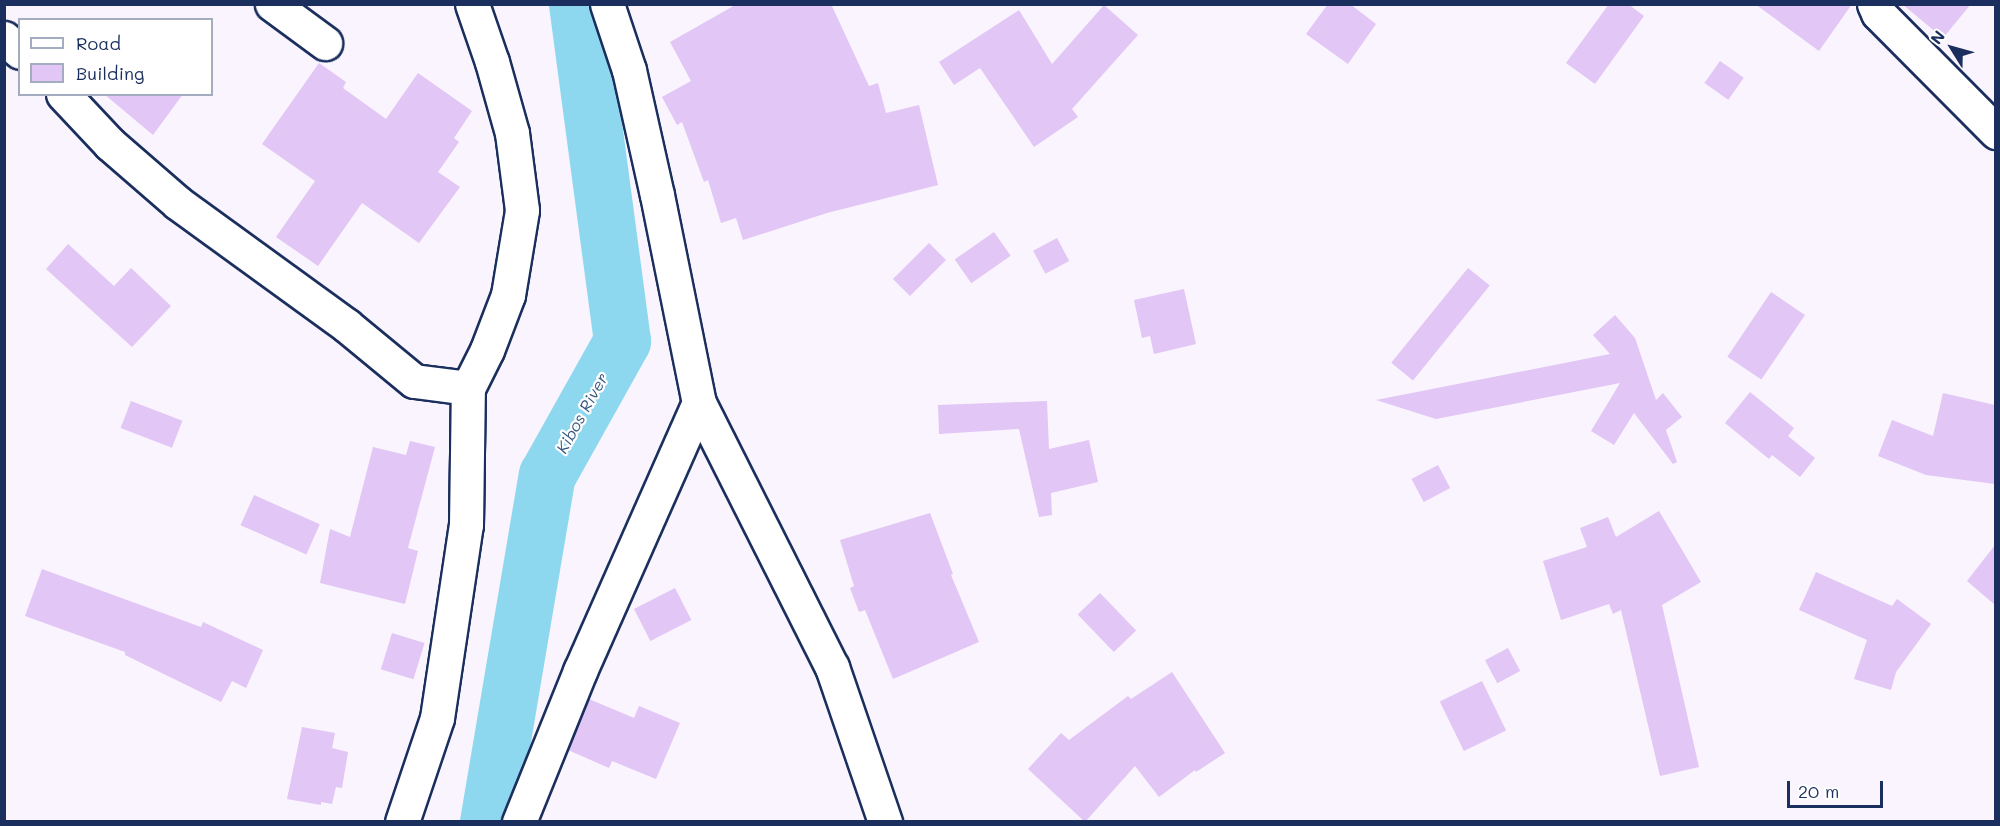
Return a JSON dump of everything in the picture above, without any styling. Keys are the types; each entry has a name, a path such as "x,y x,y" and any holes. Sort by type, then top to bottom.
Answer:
{"street":[{"path":"272,4 325,43"},
{"path":"402,822 437,718 466,525 468,388 487,350 508,295 522,210 512,133 492,62 472,4"},
{"path":"606,4 629,70 699,403 832,667 885,822"},
{"path":"1874,4 1878,13 1995,132"},
{"path":"4,38 18,50"},
{"path":"65,96 110,144 178,203 346,325 414,381 468,388"},
{"path":"519,822 580,671 699,403"}],"building":[{"path":"737,4 831,4 869,86 878,83 886,113 919,105 938,185 827,213 743,240 736,218 721,223 708,180 704,182 682,122 677,125 662,97 691,81 670,42"},
{"path":"1328,4 1350,4 1376,24 1348,64 1306,34"},
{"path":"1609,4 1628,4 1644,16 1595,84 1566,63"},
{"path":"1755,4 1852,4 1819,51"},
{"path":"1902,4 1971,4 1943,38"},
{"path":"1104,5 1138,35 1072,109 1078,117 1034,147 980,68 954,85 939,62 1019,10 1052,64"},
{"path":"1720,61 1744,78 1728,100 1705,83"},
{"path":"319,63 346,82 343,88 386,119 418,73 472,111 454,138 459,142 438,172 460,187 419,243 362,203 318,266 276,237 315,181 262,144"},
{"path":"106,96 182,96 153,135"},
{"path":"994,232 1011,256 971,283 955,260"},
{"path":"1057,238 1069,261 1045,274 1033,251"},
{"path":"929,243 946,260 910,296 893,279"},
{"path":"68,244 114,286 131,268 171,306 132,347 46,269"},
{"path":"1468,268 1490,286 1413,380 1391,363"},
{"path":"1184,289 1196,344 1154,354 1150,336 1142,338 1134,300"},
{"path":"1771,292 1805,315 1761,380 1727,357"},
{"path":"1615,315 1635,338 1656,400 1663,393 1682,417 1666,430 1677,462 1673,464 1634,413 1614,445 1591,431 1620,383 1436,419 1376,400 1610,354 1593,335"},
{"path":"1750,392 1794,428 1788,436 1815,458 1800,477 1772,455 1769,459 1725,423"},
{"path":"1943,393 1995,405 1995,484 1926,475 1878,456 1892,420 1933,436"},
{"path":"131,401 182,421 172,448 121,428"},
{"path":"1047,401 1049,449 1089,440 1098,482 1051,493 1052,515 1039,517 1019,429 939,434 938,405"},
{"path":"410,441 435,447 408,548 418,551 405,604 320,583 330,529 350,537 373,447 406,455"},
{"path":"1438,465 1450,488 1424,502 1412,479"},
{"path":"254,495 320,524 306,554 241,525"},
{"path":"1659,511 1701,582 1662,605 1699,767 1660,776 1621,610 1613,614 1609,604 1561,620 1543,561 1587,547 1580,528 1608,517 1616,537"},
{"path":"930,513 953,574 951,575 979,642 893,679 865,610 859,612 850,588 854,586 840,540"},
{"path":"1995,545 1995,605 1967,581"},
{"path":"42,569 201,627 203,622 263,650 246,688 232,681 221,702 125,655 125,652 25,616"},
{"path":"1816,572 1892,606 1897,599 1931,624 1896,672 1891,690 1854,679 1867,640 1799,610"},
{"path":"675,588 691,620 650,641 634,609"},
{"path":"1100,593 1136,630 1114,652 1078,615"},
{"path":"392,633 425,643 413,679 381,669"},
{"path":"1508,648 1520,671 1497,683 1485,660"},
{"path":"1172,672 1225,753 1196,772 1195,770 1159,797 1135,766 1085,822 1028,769 1061,733 1069,740 1128,696 1131,699"},
{"path":"1482,681 1506,730 1464,751 1440,702"},
{"path":"589,699 634,718 639,706 680,723 656,779 612,761 609,768 568,750"},
{"path":"302,727 335,733 332,748 348,752 342,788 336,787 332,804 321,802 321,805 287,799"}],"waterway":[{"name":"Kibos River","path":"488,822 547,475 622,341 577,4"}]}
